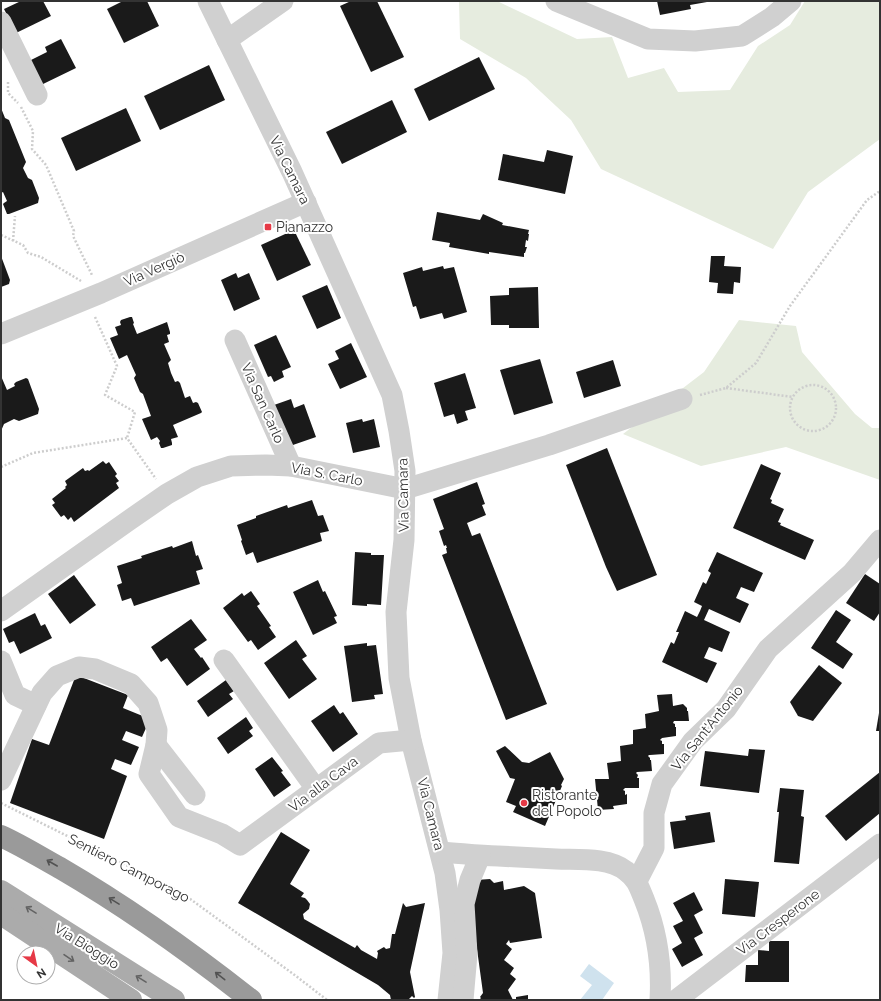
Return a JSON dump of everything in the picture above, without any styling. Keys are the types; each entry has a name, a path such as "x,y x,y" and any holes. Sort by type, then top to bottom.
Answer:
{"highway":[{"path":"1,836 18,844 86,883 131,912 203,963 251,1000"}],"main road":[{"name":"Via Bioggio","path":"1,891 174,1000"},
{"name":"Via Bioggio","path":"1,914 131,1000"}],"street":[{"name":"Via Camara","path":"208,1 290,166 392,395 406,471 404,540 396,612 399,678 411,740 445,873 450,910 453,953 448,1000"},
{"path":"227,40 283,1"},
{"path":"556,1 648,39 695,41 742,36 772,17 791,1"},
{"path":"1,22 37,95"},
{"name":"Via Vergiò","path":"1,334 94,296 306,202"},
{"name":"Via San Carlo","path":"235,340 291,466"},
{"name":"Via S. Carlo","path":"1,611 167,494 197,477 231,466 291,466 405,489 548,445 682,399"},
{"name":"Via Sant'Antonio","path":"637,881 654,848 654,813 662,784 693,741 726,709 768,649 852,573 880,540"},
{"path":"224,660 316,790"},
{"path":"1,661 16,695 36,705"},
{"path":"1,780 42,693 57,676 79,667 95,669 131,684 148,703 157,730 156,745 195,795"},
{"name":"Via alla Cava","path":"156,745 149,774 179,817 222,834 240,845 379,743 411,740"},
{"name":"Via Cresperone","path":"676,1000 880,844"},
{"path":"440,852 480,856 593,860 613,864 626,871 637,881 650,915 656,937 660,963 660,1000"},
{"path":"464,1000 467,954 464,904 470,880 480,856"}],"path":[{"path":"8,80 8,94 19,104 33,131 32,149 46,165 74,231 73,236 117,366 105,395 135,412 127,438"},
{"path":"726,388 756,363 790,306 867,200 880,191"},
{"path":"13,241 15,216"},
{"path":"1,234 23,245 28,253 41,257 94,296"},
{"path":"812,385 826,389 832,394 835,401 836,409 831,423 825,428 818,430 810,431 803,429 792,418 790,404 793,397 804,387 812,385"},
{"path":"682,399 726,388 793,397"},
{"path":"1,467 33,453 127,438"},
{"path":"127,438 167,494"},
{"name":"Sentiero Camporago","path":"1,803 182,893 327,1000"}],"shaded area":[{"path":"459,1 497,1 577,39 612,37 628,78 664,68 678,92 730,90 758,46 790,25 805,1 880,1 880,139 808,192 773,249 601,169 571,120 526,78 460,39"},
{"path":"739,320 796,326 802,352 855,414 872,428 880,428 880,480 786,447 701,466 623,434 704,372"}],"water":[{"path":"589,964 614,983 602,1000 580,1000 592,985 580,976"}],"building":[{"path":"21,1 43,1 51,16 16,33 4,9"},
{"path":"123,1 147,1 159,26 124,43 107,9"},
{"path":"351,1 377,1 404,57 371,72 340,6"},
{"path":"657,1 707,2 690,5 691,9 660,15"},
{"path":"61,39 76,68 41,85 29,61 47,52 45,47"},
{"path":"479,57 495,89 429,121 414,89"},
{"path":"209,65 225,100 160,130 144,96"},
{"path":"392,100 407,132 342,164 326,132"},
{"path":"1,108 5,118 9,120 26,162 23,168 28,178 32,180 39,198 38,203 9,214 7,214 3,204 7,201 3,192 1,193"},
{"path":"126,108 141,141 76,171 61,138"},
{"path":"547,150 573,156 565,194 498,180 503,154 544,162"},
{"path":"437,212 480,220 483,214 503,223 502,225 529,230 524,257 489,252 489,254 449,247 450,243 432,240"},
{"path":"294,230 311,265 277,281 261,245"},
{"path":"1,256 10,280 9,284 1,287"},
{"path":"711,256 725,256 724,266 741,267 740,283 734,282 733,294 717,293 718,283 709,282"},
{"path":"443,266 444,269 454,267 467,312 444,319 442,313 420,319 416,306 413,307 403,273 422,267 423,271"},
{"path":"236,273 238,278 249,273 260,299 234,311 221,280"},
{"path":"327,285 341,318 317,329 302,296"},
{"path":"538,287 539,328 509,328 509,325 491,325 490,296 509,295 509,288"},
{"path":"132,317 137,334 167,322 170,332 170,334 167,335 169,342 164,344 171,360 168,363 171,373 175,382 178,381 180,383 185,398 190,396 193,403 198,403 202,412 173,425 178,437 171,439 172,445 163,448 161,448 159,443 160,441 157,437 151,440 142,419 151,416 143,394 140,392 134,378 136,375 127,355 119,359 110,338 118,335 115,327 121,325 121,320"},
{"path":"276,335 291,367 282,371 284,377 274,382 271,376 268,377 254,345"},
{"path":"351,343 367,377 340,389 328,364 339,359 335,351"},
{"path":"540,359 553,403 514,415 500,370"},
{"path":"613,360 621,386 584,398 576,372"},
{"path":"465,373 476,408 465,411 468,420 457,424 454,414 444,417 434,383"},
{"path":"1,376 7,390 15,386 14,384 16,382 26,378 28,379 39,409 38,414 19,421 14,419 4,424 1,431"},
{"path":"291,399 294,408 304,404 316,437 290,446 274,405"},
{"path":"362,419 363,422 374,419 380,447 353,453 346,423"},
{"path":"607,448 657,575 617,591 566,465"},
{"path":"103,461 106,464 109,462 117,474 115,476 119,481 116,483 119,488 74,522 71,517 68,520 64,515 61,517 52,505 55,503 52,499 66,488 65,487 67,485 65,481 83,468 85,471 89,471"},
{"path":"761,464 781,473 770,499 772,500 771,503 784,509 778,522 781,523 780,525 814,540 805,560 733,528"},
{"path":"477,482 485,504 482,505 486,515 467,523 472,536 480,533 547,704 506,720 442,555 447,553 447,548 446,545 444,546 439,531 444,529 433,499"},
{"path":"312,500 318,516 323,515 329,531 320,533 322,541 257,563 253,552 246,555 237,525 256,518 256,516 287,505 288,508"},
{"path":"192,541 196,556 198,555 203,569 196,571 200,584 134,606 131,598 122,601 117,585 122,583 117,566 142,558 141,556 172,546 173,548"},
{"path":"355,552 371,553 371,555 384,555 381,605 352,605"},
{"path":"717,552 763,573 754,592 741,587 736,598 749,604 740,623 709,609 704,620 730,632 722,652 709,647 704,658 717,663 707,683 662,662 671,642 674,644 679,632 676,632 685,611 697,617 700,611 702,606 694,602 703,582 706,584 711,573 708,571"},
{"path":"865,574 880,584 880,612 874,621 846,603"},
{"path":"74,575 96,605 70,624 48,594"},
{"path":"318,580 337,616 334,617 337,623 313,635 293,592"},
{"path":"251,591 260,604 257,606 271,626 269,627 276,637 258,650 251,640 248,642 223,608 242,593 244,596"},
{"path":"836,610 851,620 836,642 853,654 843,669 811,648"},
{"path":"35,613 41,626 45,624 52,638 20,654 14,641 9,643 3,629"},
{"path":"191,619 207,640 194,649 201,658 202,657 210,669 187,686 167,658 161,662 151,647"},
{"path":"296,640 307,656 302,659 317,679 289,699 264,663"},
{"path":"367,643 367,646 376,645 383,694 374,695 375,699 352,702 344,646"},
{"path":"819,665 842,683 813,721 798,716 790,702"},
{"path":"76,675 128,695 123,708 150,719 142,737 126,731 122,740 139,747 131,765 115,759 111,769 127,776 104,839 10,803 32,739 49,745"},
{"path":"226,680 234,691 229,694 233,699 208,717 197,701"},
{"path":"672,694 673,706 683,704 687,708 689,721 674,721 673,723 676,727 676,736 662,738 660,740 662,741 662,744 664,744 664,754 648,756 651,760 652,771 637,772 637,778 639,778 639,788 625,788 623,790 625,791 625,795 627,794 627,804 613,806 614,809 598,810 595,779 609,779 607,763 621,761 620,746 633,744 633,730 646,728 645,714 659,711 657,695"},
{"path":"334,705 340,714 343,712 358,734 333,752 311,721"},
{"path":"879,713 880,731 876,731"},
{"path":"246,717 253,728 249,731 253,736 228,754 217,738"},
{"path":"505,746 522,762 529,763 550,752 564,779 545,826 513,812 516,806 506,802 515,779 510,778 496,751"},
{"path":"749,749 765,750 759,793 700,786 705,751 748,756"},
{"path":"272,757 283,771 281,772 291,785 274,797 255,769"},
{"path":"880,772 880,813 846,841 825,816"},
{"path":"780,788 804,790 801,816 804,817 799,864 774,862"},
{"path":"710,812 715,842 674,849 670,822 686,820 685,816"},
{"path":"281,832 310,850 290,884 304,893 301,897 305,898 310,904 309,909 303,914 304,919 355,948 357,945 361,950 377,959 377,951 384,947 386,949 390,948 392,934 395,934 403,903 406,907 425,903 410,972 414,998 412,996 408,1000 391,1000 390,995 378,985 238,903"},
{"path":"490,879 494,883 503,881 504,890 524,886 535,893 542,938 510,943 509,940 506,944 512,949 504,960 514,968 510,974 516,979 508,990 513,1000 479,1000 483,993 471,905 476,880"},
{"path":"725,879 759,882 755,917 722,914"},
{"path":"694,892 703,910 694,915 703,933 694,938 703,955 682,967 672,949 682,943 673,926 683,921 673,903"},
{"path":"769,941 789,941 789,982 745,982 746,965 758,965 758,950 769,951"},
{"path":"528,995 528,1000 516,1000 516,997"}],"place":[{"name":"Pianazzo","path":"268,227"},
{"name":"Ristorante del Popolo","path":"524,803"}]}
